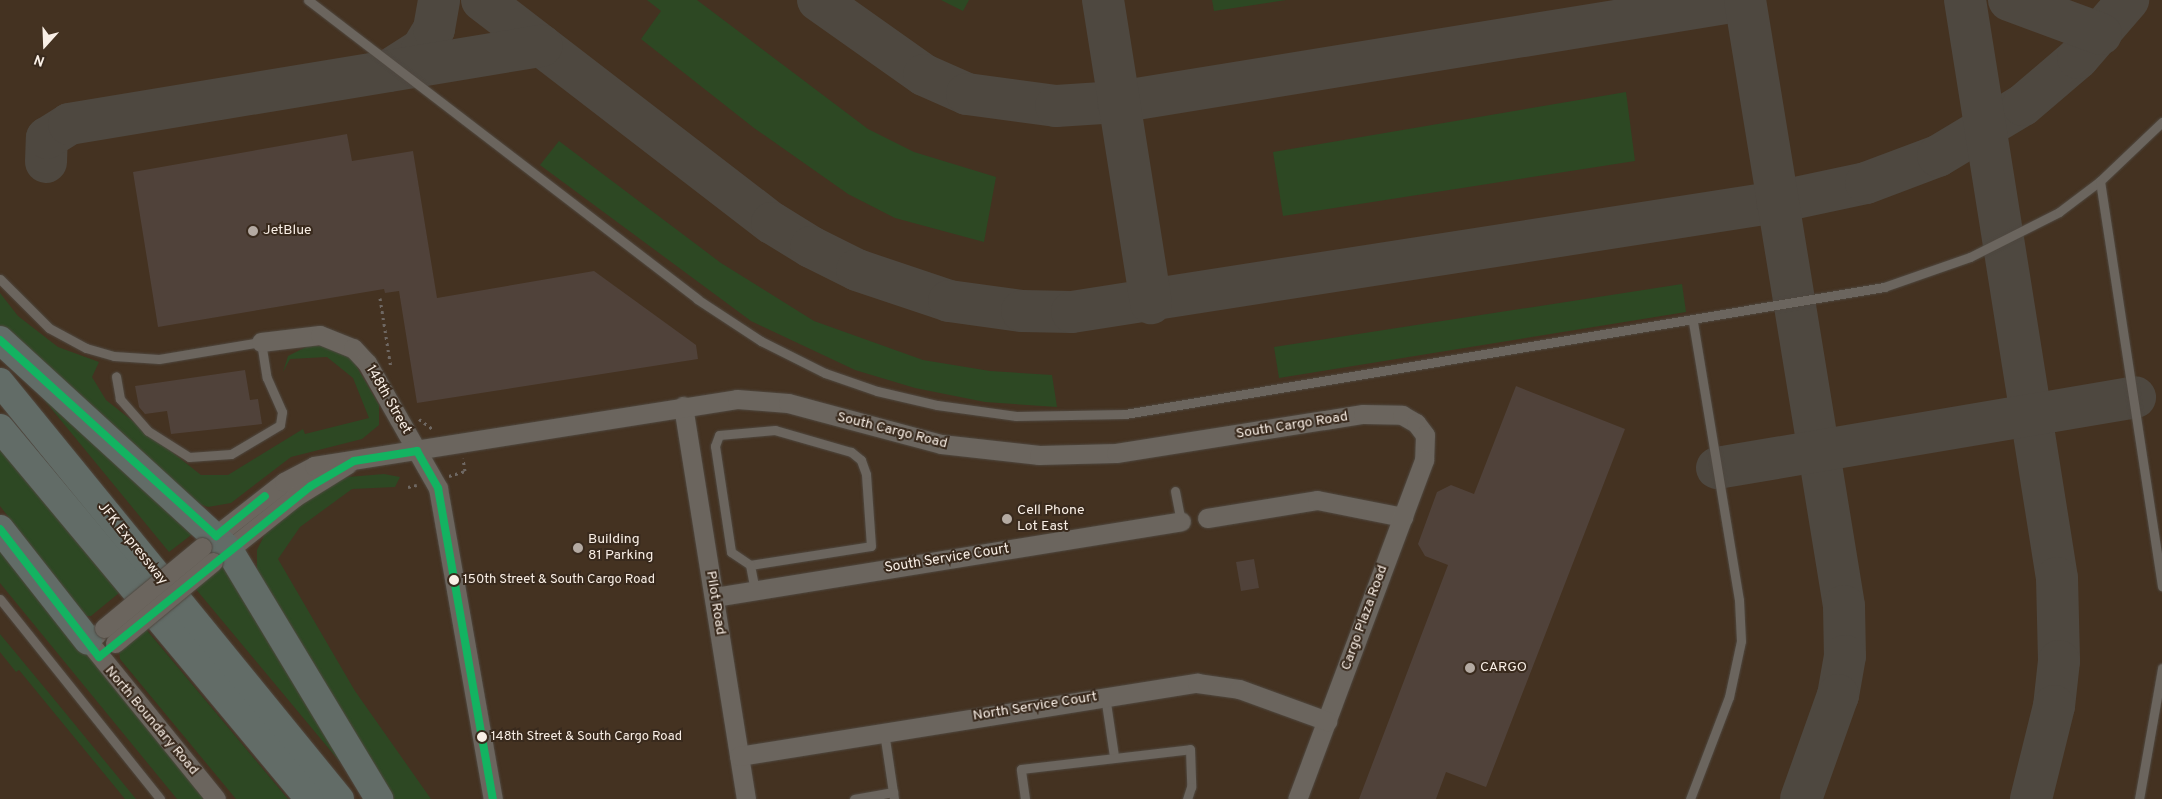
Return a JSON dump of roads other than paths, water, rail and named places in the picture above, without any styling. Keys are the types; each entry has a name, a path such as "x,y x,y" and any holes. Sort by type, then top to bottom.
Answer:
{"highway":[{"path":"0,340 215,549 379,799"},
{"name":"JFK Expressway","path":"0,382 340,799"},
{"name":"JFK Expressway","path":"0,428 309,799"},
{"path":"0,529 97,642"}],"street":[{"name":"148th Street","path":"261,342 320,335 353,348 367,363 434,480 493,799"},
{"name":"South Cargo Road","path":"97,642 115,643 292,476 314,466 462,445 683,406 762,398 917,440 1039,455 1131,451 1378,412 1410,418 1425,436"},
{"name":"Pilot Road","path":"683,406 746,799"},
{"name":"Cargo Plaza Road","path":"1297,799 1424,460 1425,436"},
{"path":"1207,518 1317,500 1403,517"},
{"name":"South Service Court","path":"714,597 1181,521"},
{"name":"South Cargo Road","path":"97,642 215,549"},
{"name":"North Boundary Road","path":"97,642 216,799"},
{"name":"North Service Court","path":"739,756 1105,696 1208,683 1239,688 1327,721"}],"lane":[{"path":"308,0 697,299 761,341 825,373 937,406 1016,416 1125,414 1693,321 1905,281 2024,231 2100,181 2162,122"},
{"path":"2100,181 2162,586"},
{"name":"148th Street","path":"0,279 48,328 114,356 159,358 261,342"},
{"path":"1690,799 1736,677 1741,628 1693,321"},
{"path":"116,376 120,399 148,431 189,457 231,454 280,425 282,412 267,378 261,342"},
{"path":"750,565 871,546 866,474 861,460 851,452 775,430 719,435 715,446 731,552 750,565 755,590"},
{"path":"1175,491 1181,521"},
{"path":"0,599 160,799"},
{"path":"2139,799 2162,668"},
{"path":"1105,696 1114,756"},
{"path":"858,799 894,796 884,731"},
{"path":"1025,799 1021,769 1114,756 1190,749 1191,787 1187,799"}],"place":[{"name":"JetBlue","path":"253,231"},
{"name":"Cell Phone Lot East","path":"1007,519"},
{"name":"Building 81 Parking","path":"578,548"},
{"name":"150th Street & South Cargo Road","path":"454,580"},
{"name":"CARGO","path":"1470,668"},
{"name":"148th Street & South Cargo Road","path":"482,737"}]}
